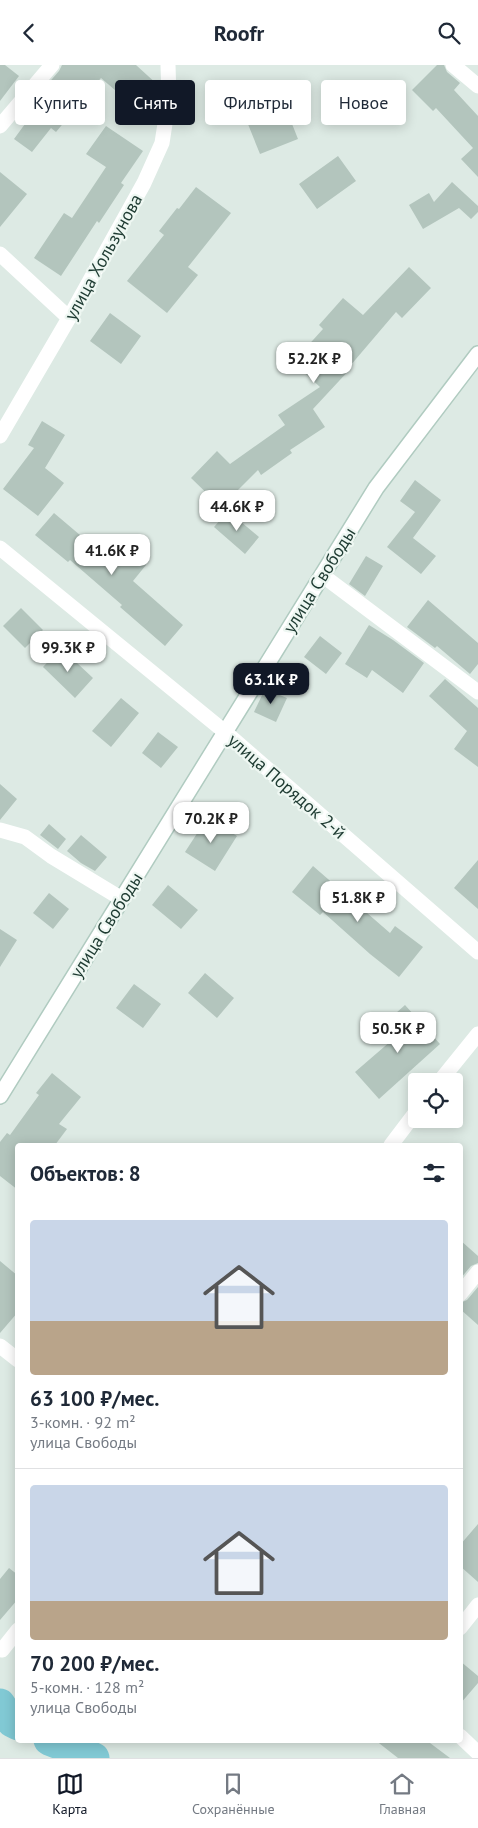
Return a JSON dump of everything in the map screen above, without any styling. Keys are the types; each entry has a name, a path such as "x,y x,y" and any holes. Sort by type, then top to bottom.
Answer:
{"street":[{"path":"0,126 52,65"},
{"name":"улица Хользунова","path":"0,436 69,318 144,183 162,143 169,99 168,65"},
{"path":"453,65 478,86"},
{"path":"0,254 69,318"},
{"name":"улица Свободы","path":"0,1096 376,488 478,354"},
{"name":"улица Порядок 2-й","path":"0,548 225,732 478,952"},
{"path":"322,575 478,692"},
{"path":"0,830 25,837 51,856 122,899"},
{"path":"446,1073 478,1034"},
{"path":"393,1143 408,1123"},
{"path":"463,1290 478,1271"},
{"path":"0,1345 15,1358"},
{"path":"463,1624 478,1605"},
{"path":"2,1650 15,1634"},
{"path":"463,1739 478,1753"}],"building":[{"path":"0,65 5,65 19,76 0,101"},
{"path":"62,65 136,65 152,80 115,80 115,90 101,78 99,80 51,80"},
{"path":"437,65 444,65 447,72 460,83 454,90 478,116 478,177 461,159 473,148 436,108 433,111 412,90"},
{"path":"24,125 62,125 56,132 51,128 32,152 14,139"},
{"path":"248,125 292,125 298,139 260,154"},
{"path":"106,126 143,151 121,183 124,185 99,223 97,221 61,276 34,258 64,213 72,218 106,167 86,154"},
{"path":"338,156 356,181 317,209 299,184"},
{"path":"0,172 27,194 0,227"},
{"path":"452,182 478,206 478,212 471,219 459,208 423,229 409,205 429,193 434,202"},
{"path":"196,187 231,213 188,267 198,275 167,313 127,281 164,235 159,231"},
{"path":"409,267 431,288 402,318 396,312 350,366 352,367 313,409 325,427 290,450 292,453 261,475 258,470 221,507 191,478 217,451 230,464 285,425 278,415 320,387 293,362 323,329 319,325 343,298 363,315"},
{"path":"110,313 141,336 121,364 90,341"},
{"path":"42,421 65,435 45,468 64,483 38,516 3,489 34,448 28,445"},
{"path":"415,480 441,500 413,538 436,556 421,574 387,547 415,512 400,501"},
{"path":"228,511 259,537 245,554 214,527"},
{"path":"54,513 100,552 113,537 146,565 133,581 183,625 165,646 120,607 122,605 70,560 68,562 35,535"},
{"path":"366,556 383,566 365,596 349,584"},
{"path":"428,600 478,643 478,664 470,674 437,646 435,648 407,627"},
{"path":"21,608 43,630 25,648 3,626"},
{"path":"369,625 424,663 403,693 372,670 367,678 345,664"},
{"path":"320,636 342,653 326,674 304,657"},
{"path":"61,648 93,678 75,698 43,667"},
{"path":"445,679 478,708 478,767 454,749 467,731 429,696"},
{"path":"265,689 287,698 276,722 254,712"},
{"path":"121,698 139,713 111,747 92,731"},
{"path":"158,732 178,747 161,768 142,753"},
{"path":"0,784 17,799 0,820"},
{"path":"207,818 237,836 215,871 185,852"},
{"path":"49,824 66,839 58,849 40,835"},
{"path":"81,835 107,857 95,871 81,863 67,851"},
{"path":"478,860 478,909 454,888"},
{"path":"313,866 390,933 395,926 423,947 399,977 323,912 320,915 292,892"},
{"path":"168,885 198,910 181,929 152,905"},
{"path":"49,893 69,909 53,929 33,913"},
{"path":"0,929 17,940 0,967"},
{"path":"205,973 234,998 217,1018 188,993"},
{"path":"134,984 161,1004 143,1028 116,1008"},
{"path":"405,1005 440,1044 379,1099 355,1072 399,1034 387,1021"},
{"path":"52,1073 81,1097 59,1124 67,1129 56,1143 15,1143 15,1188 0,1176 0,1142 7,1133 10,1135 39,1095 36,1093"},
{"path":"463,1243 478,1256 478,1263 471,1266 463,1275"},
{"path":"0,1261 15,1274 15,1316 0,1333"},
{"path":"478,1287 478,1325 463,1312 463,1302 467,1300"},
{"path":"478,1524 478,1582 463,1569 463,1542"},
{"path":"9,1568 15,1573 15,1602 0,1620 0,1579"},
{"path":"463,1664 478,1676 478,1683 463,1700"},
{"path":"379,1743 430,1743 450,1758 398,1758"}],"waterway":[{"path":"0,1704 15,1724"},
{"path":"56,1743 94,1758"}]}
